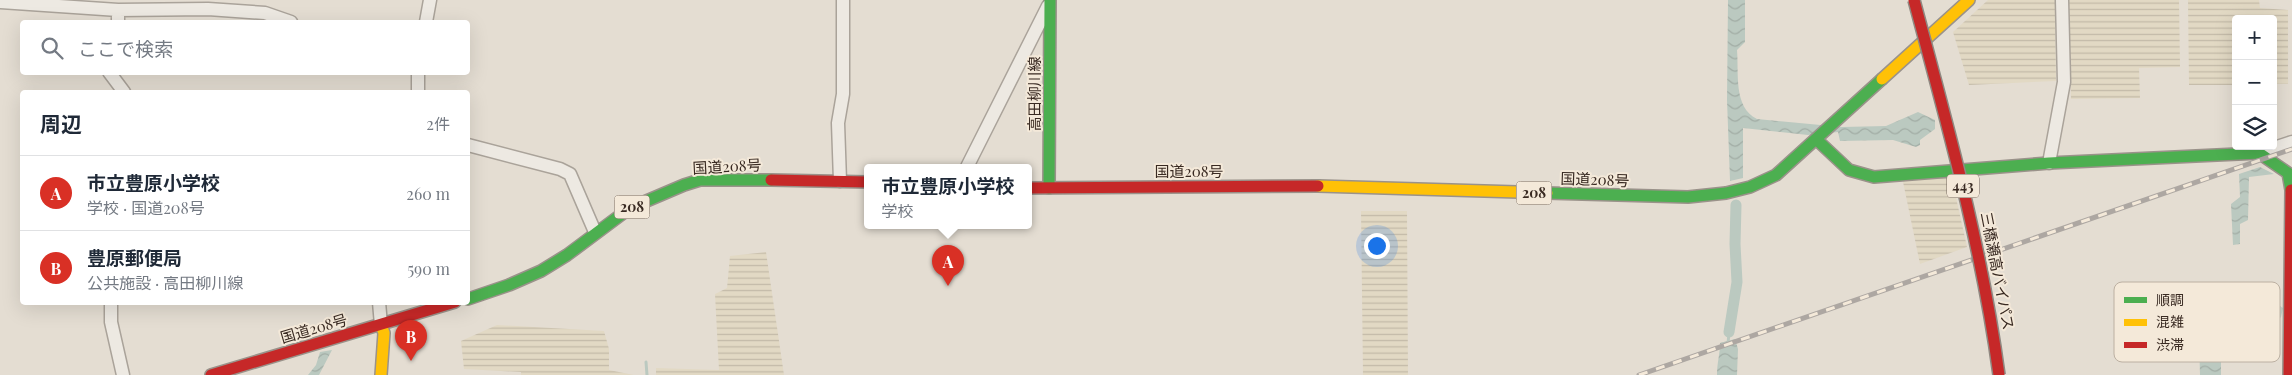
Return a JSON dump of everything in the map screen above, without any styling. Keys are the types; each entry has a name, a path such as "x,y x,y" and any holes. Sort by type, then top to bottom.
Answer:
{"main road":[{"name":"三橋瀬高バイパス","path":"1914,0 1971,218 1994,329 1999,375"},
{"name":"国道208号","path":"1032,188 1313,186 1673,197 1722,196 1756,185 1776,175 1817,140 1844,113 1969,0"},
{"name":"高田柳川線","path":"1049,188 1050,1"},
{"path":"1817,140 1849,170 1874,176 2048,163 2259,153 2290,173 2292,196 2290,375"},
{"name":"国道208号","path":"470,298 509,286 541,271 567,256 595,232 630,208 700,180 864,182"},
{"name":"国道208号","path":"211,375 445,305"},
{"path":"381,325 384,334 381,375"}],"street":[{"path":"426,20 430,0"},
{"path":"835,181 838,123 844,94 844,0"},
{"path":"2048,163 2064,82 2062,0"},
{"path":"968,164 1050,1"},
{"path":"0,2 118,16 208,5 265,13 285,20"},
{"path":"111,75 122,90"},
{"path":"418,75 418,90"},
{"path":"2259,153 2292,142"},
{"path":"470,146 560,169 570,174 595,232"},
{"path":"111,305 111,322 123,375"},
{"path":"379,305 381,325"}],"shaded area":[{"path":"1988,0 2055,0 2056,81 1969,85 1953,32"},
{"path":"2069,0 2179,0 2180,67 2139,68 2140,98 2071,99"},
{"path":"2188,0 2259,0 2260,8 2288,10 2288,84 2277,84 2277,15 2232,15 2232,85 2189,85"},
{"path":"1951,175 1967,247 1920,264 1902,177"},
{"path":"1361,211 1407,211 1408,375 1363,375"},
{"path":"766,252 784,375 656,375 656,368 719,370 715,294 727,288 730,256"},
{"path":"497,325 604,331 609,349 609,370 634,375 521,375 521,372 464,369 461,341"}],"water":[{"path":"1728,0 1745,0 1745,42 1737,50 1739,89 1744,106 1749,114 1757,119 1842,127 1886,126 1918,112 1935,120 1935,129 1920,140 1920,145 1916,147 1893,140 1840,141 1838,132 1808,135 1743,128 1743,178 1730,181 1727,100"},
{"path":"2260,167 2274,174 2249,177 2248,220 2240,224 2240,244 2233,245 2231,204 2240,197 2239,174"},
{"path":"2280,306 2283,308 2280,318"},
{"path":"1735,339 1738,349 1737,375 1717,375 1720,343"},
{"path":"332,350 319,375 308,375 316,365 320,352"},
{"path":"2200,362 2221,362 2221,375 2200,375"}],"waterway":[{"path":"1729,332 1737,282 1735,244 1736,205"},
{"path":"1728,344 1729,332"},
{"path":"646,362 647,375"}],"railway":[{"path":"1639,375 2292,149"}],"traffic: fast":[{"path":"1049,188 1050,0"},
{"path":"1547,193 1688,197 1726,193 1750,187 1776,175 1882,79"},
{"path":"1817,140 1849,170 1874,177 2049,163 2259,153 2288,173 2291,190"},
{"path":"470,298 509,285 541,271 567,255 630,208 684,185 700,180 771,180"}],"traffic: slow":[{"path":"1882,79 1969,0"},
{"path":"1318,186 1547,193"},
{"path":"381,325 384,333 381,375"}],"traffic: jam":[{"path":"1914,0 1951,139 1973,233 1992,327 1999,375"},
{"path":"771,180 864,182"},
{"path":"1032,188 1318,186"},
{"path":"2289,375 2291,190"},
{"path":"211,375 445,305"}],"place":[{"name":"市立豊原小学校","path":"948,286"},
{"name":"豊原郵便局","path":"411,361"}]}
